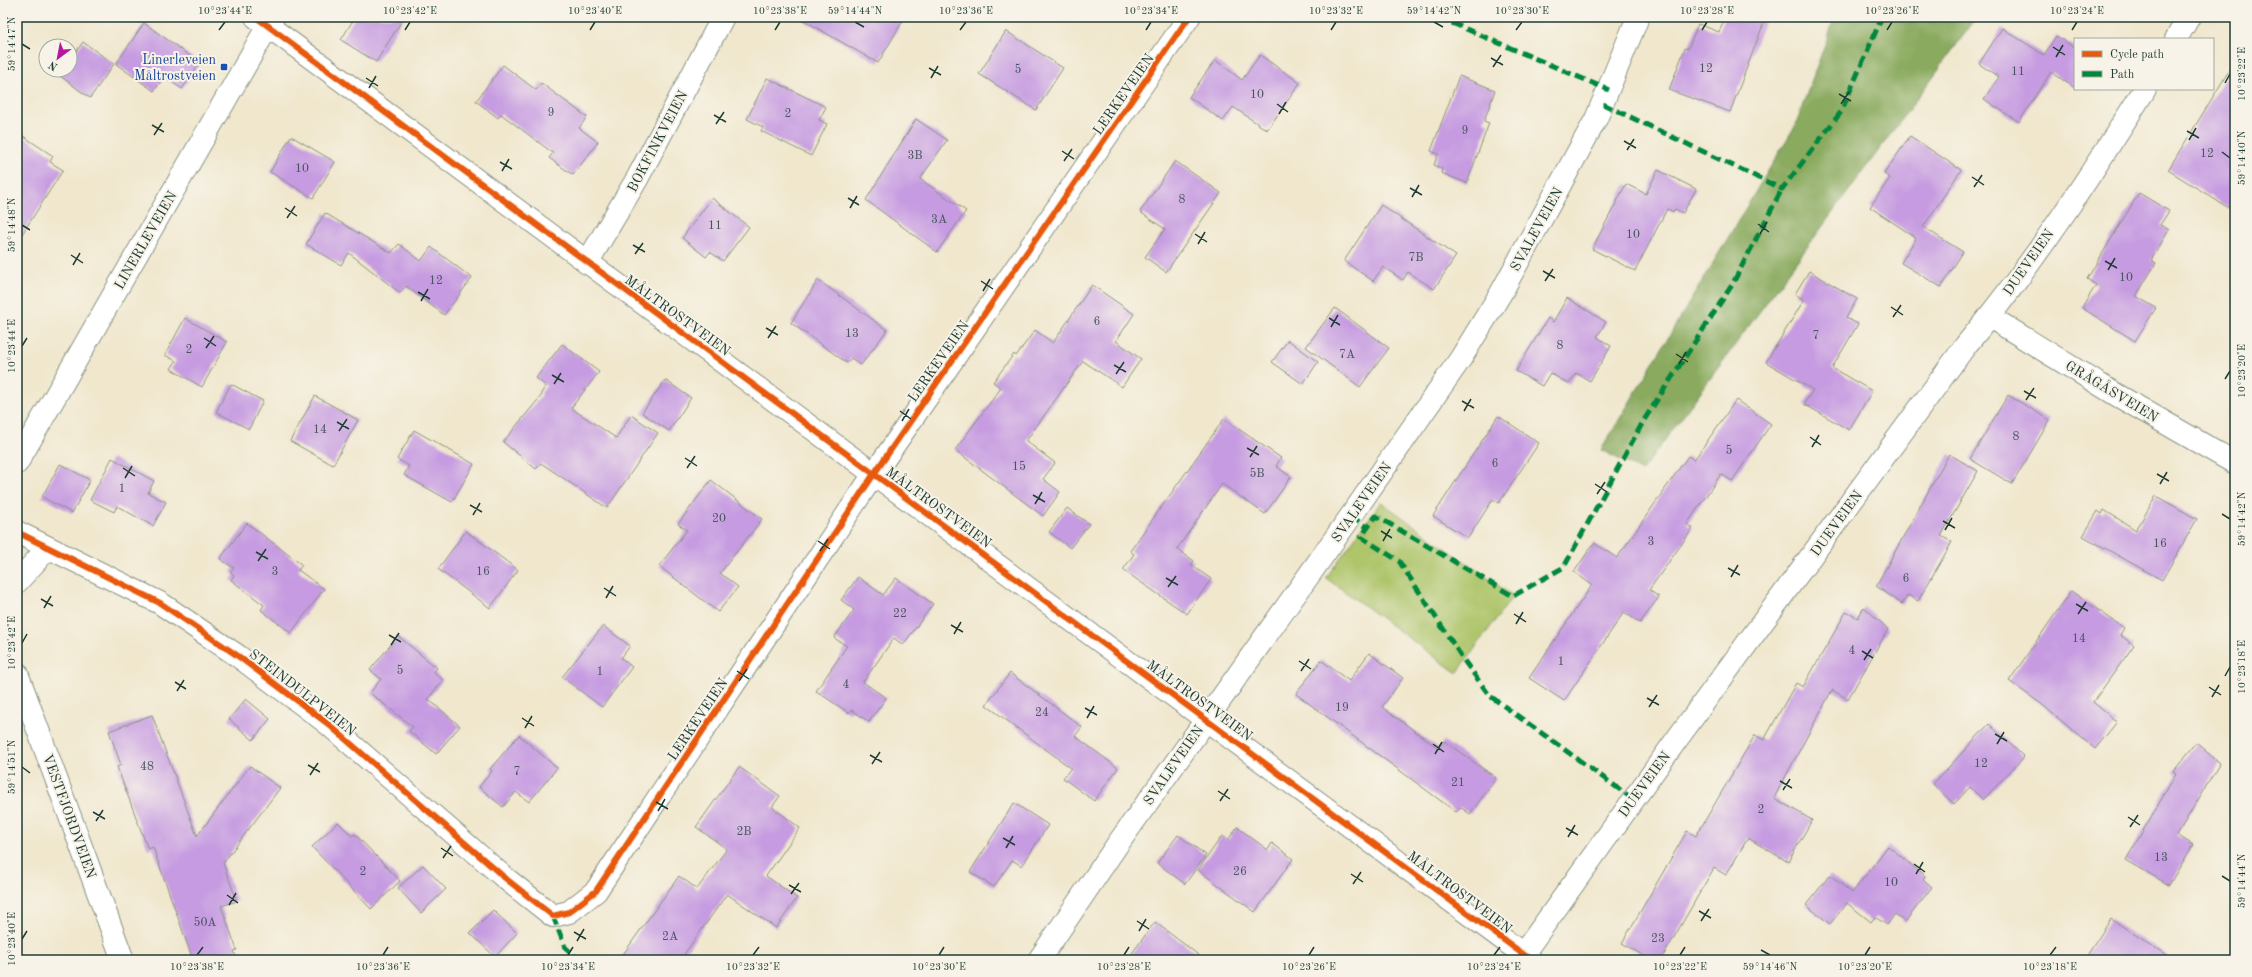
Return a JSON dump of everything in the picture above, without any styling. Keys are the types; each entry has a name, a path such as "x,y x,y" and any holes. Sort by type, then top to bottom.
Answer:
{"street":[{"name":"BOKFINKVEIEN","path":"587,263 637,180 724,17"},
{"name":"LERKEVEIEN","path":"569,912 596,891 874,474 1189,17"},
{"name":"SVALEVEIEN","path":"1039,960 1205,718 1351,516 1461,358 1501,293 1596,119 1638,17"},
{"path":"2177,38 2189,17"},
{"name":"MÅLTROSTVEIEN","path":"266,20 587,263 1527,957"},
{"name":"LINERLEVEIEN","path":"17,463 266,20"},
{"name":"DUEVEIEN","path":"1527,957 1686,727 1966,345 1990,317 2095,167 2144,90"},
{"name":"GRÅGÅSVEIEN","path":"1990,317 2115,394 2235,463"},
{"name":"STEINDULPVEIEN","path":"17,532 160,603 238,656 327,723 505,878 553,916 569,912"},
{"path":"17,582 48,548"},
{"name":"VESTFJORDVEIEN","path":"17,673 123,960"}],"green space":[{"path":"1835,17 1977,17 1642,471 1601,450 1795,126"},
{"path":"1381,502 1513,596 1457,673 1326,578"}],"building":[{"path":"355,17 404,17 376,62 341,40"},
{"path":"798,17 905,17 878,63"},
{"path":"1725,17 1766,17 1730,112 1669,90 1685,48 1688,49 1698,24 1719,32"},
{"path":"144,23 200,63 182,89 164,77 154,91 116,64"},
{"path":"2002,28 2044,55 2056,36 2074,47 2074,87 2051,72 2019,122 1984,99 1999,77 1979,64"},
{"path":"1006,31 1063,68 1036,110 979,74"},
{"path":"83,42 114,64 90,98 63,78 78,78 78,49"},
{"path":"1260,55 1300,83 1267,130 1233,107 1223,121 1189,97 1215,60 1242,80"},
{"path":"2235,61 2235,212 2168,170"},
{"path":"503,65 536,90 541,83 587,117 579,128 598,142 573,175 549,158 553,153 501,114 498,118 476,101"},
{"path":"1459,76 1495,90 1484,121 1489,123 1467,183 1441,173 1442,169 1434,165 1438,154 1431,151"},
{"path":"767,78 826,107 819,120 827,124 811,156 761,131 763,127 747,119"},
{"path":"916,119 947,140 920,179 966,211 937,252 866,200"},
{"path":"17,132 53,156 50,162 63,170 17,242"},
{"path":"291,136 335,162 313,198 270,172"},
{"path":"1910,136 1961,170 1923,227 1963,252 1941,287 1901,263 1916,238 1870,207 1890,178 1884,174"},
{"path":"1175,161 1221,193 1166,272 1145,257 1165,229 1140,212"},
{"path":"1658,170 1696,189 1683,213 1675,209 1674,212 1667,209 1635,271 1592,249 1626,184 1646,194"},
{"path":"2139,193 2169,211 2160,225 2169,230 2151,260 2156,263 2136,296 2156,308 2135,341 2082,308 2096,285 2087,279"},
{"path":"712,198 749,227 723,261 710,252 706,257 682,238"},
{"path":"1381,205 1456,256 1434,289 1408,272 1403,280 1383,267 1373,281 1344,261"},
{"path":"325,213 391,253 399,244 421,261 431,247 472,278 444,315 406,286 400,293 349,253 341,265 306,244"},
{"path":"1809,271 1857,299 1846,318 1858,324 1832,368 1872,391 1849,430 1804,404 1813,390 1766,362 1804,300 1795,294"},
{"path":"818,280 887,330 861,365 851,358 847,363 791,323"},
{"path":"1092,285 1134,314 1116,341 1141,359 1122,387 1083,361 1026,441 1055,463 1043,479 1060,492 1043,516 955,450 1001,388 993,382 1014,354 1016,356 1035,330 1053,343"},
{"path":"1567,298 1606,322 1597,337 1611,346 1590,381 1576,373 1569,384 1550,373 1542,386 1516,371 1548,318 1553,322"},
{"path":"1335,308 1389,348 1360,387 1306,347"},
{"path":"185,318 227,342 202,387 171,369 176,361 165,355"},
{"path":"1288,340 1318,362 1303,384 1272,362"},
{"path":"562,344 599,372 571,408 616,438 631,415 658,433 607,508 541,463 536,469 503,442 542,395 541,393 546,386 536,378"},
{"path":"665,380 691,398 669,431 642,413"},
{"path":"231,384 263,401 249,429 216,412"},
{"path":"2008,395 2050,420 2012,484 1970,459"},
{"path":"315,396 358,420 333,465 290,441"},
{"path":"1736,400 1771,424 1732,481 1721,474 1687,524 1693,528 1649,590 1659,597 1640,623 1624,612 1564,701 1529,678 1592,585 1574,572 1594,543 1617,558 1688,456 1694,460"},
{"path":"1498,416 1539,443 1499,503 1493,499 1468,538 1433,516"},
{"path":"1224,419 1281,458 1276,466 1291,477 1265,514 1222,484 1177,549 1194,561 1191,565 1211,579 1187,614 1123,570 1134,554 1130,551"},
{"path":"414,430 474,464 452,502 404,475 409,466 397,459"},
{"path":"1949,454 1978,471 1941,536 1952,542 1918,601 1908,595 1902,604 1876,586"},
{"path":"112,458 154,481 148,493 166,502 153,526 117,506 114,512 90,500"},
{"path":"60,464 90,480 72,513 42,497"},
{"path":"711,480 762,519 720,573 738,587 718,612 659,566 687,530 678,524"},
{"path":"2156,496 2197,519 2162,580 2083,536 2098,511 2102,514 2104,510 2136,530"},
{"path":"1067,508 1089,524 1070,548 1049,532"},
{"path":"247,523 302,565 298,570 324,589 291,633 261,610 264,605 231,580 234,575 231,572 234,568 220,559"},
{"path":"466,531 518,570 490,608 438,569"},
{"path":"858,577 883,595 896,578 933,604 903,645 894,638 863,682 886,698 869,722 852,710 849,713 816,691 847,646 834,638 854,610 841,600"},
{"path":"2071,591 2124,628 2120,635 2134,645 2093,702 2117,722 2095,749 2040,703 2009,681"},
{"path":"1864,607 1888,629 1848,699 1832,690 1774,798 1812,820 1788,862 1748,838 1726,875 1714,868 1661,960 1651,960 1622,943 1687,831 1696,836 1755,735 1764,740 1796,683 1803,687 1846,612 1858,618"},
{"path":"603,626 630,646 621,658 632,667 602,707 562,677"},
{"path":"398,636 437,668 434,672 443,680 428,699 460,726 436,754 409,731 413,727 370,693 381,679 370,670"},
{"path":"1369,653 1403,678 1382,707 1438,748 1444,741 1496,778 1470,814 1460,807 1456,812 1296,694 1321,660 1349,681"},
{"path":"1010,673 1082,727 1075,736 1118,768 1094,801 1063,778 1071,768 986,705"},
{"path":"246,699 270,719 253,740 229,719"},
{"path":"152,715 197,836 250,766 280,788 223,863 237,901 221,906 237,950 234,951 237,960 193,960 153,847 148,849 117,767 121,765 109,731"},
{"path":"1989,724 2024,757 1983,800 1970,787 1954,804 1933,784"},
{"path":"519,735 557,768 529,802 516,792 503,807 479,787 492,771 490,769"},
{"path":"2196,743 2220,763 2177,835 2193,845 2169,885 2126,860 2176,774 2173,772"},
{"path":"739,767 780,796 772,807 800,828 766,876 797,898 776,928 727,894 680,960 619,960 679,876 697,889 727,849 696,827"},
{"path":"1014,803 1048,825 1022,866 1012,860 994,887 970,872"},
{"path":"338,822 352,836 355,834 400,881 371,909 312,847"},
{"path":"1237,827 1268,850 1272,843 1293,859 1255,912 1198,870 1222,836 1228,840"},
{"path":"1178,835 1206,855 1185,884 1157,863"},
{"path":"1888,846 1925,876 1923,879 1932,887 1905,922 1895,914 1887,925 1875,917 1871,922 1847,903 1830,924 1806,905 1830,875 1852,893"},
{"path":"423,865 446,889 421,913 398,888"},
{"path":"493,910 517,933 495,957 470,933"},
{"path":"2111,919 2174,960 2084,960"},
{"path":"1155,922 1205,960 1127,960"}],"marked path":[{"path":"1438,17 1609,90"},
{"path":"1603,104 1782,189 1841,112 1882,17"},
{"path":"1633,799 1490,696 1465,662 1399,561 1361,537 1376,516 1513,596 1564,567 1644,420 1732,285 1782,189"},
{"path":"1351,516 1368,528"},
{"path":"553,916 565,947 579,960"}],"cycle path":[{"path":"256,17 1531,960"},
{"path":"17,532 160,603 238,656 327,723 505,878 553,916 569,912 596,891 874,474 1189,17"}],"place":[{"name":"Linerleveien Måltrostveien","path":"224,67"}]}
